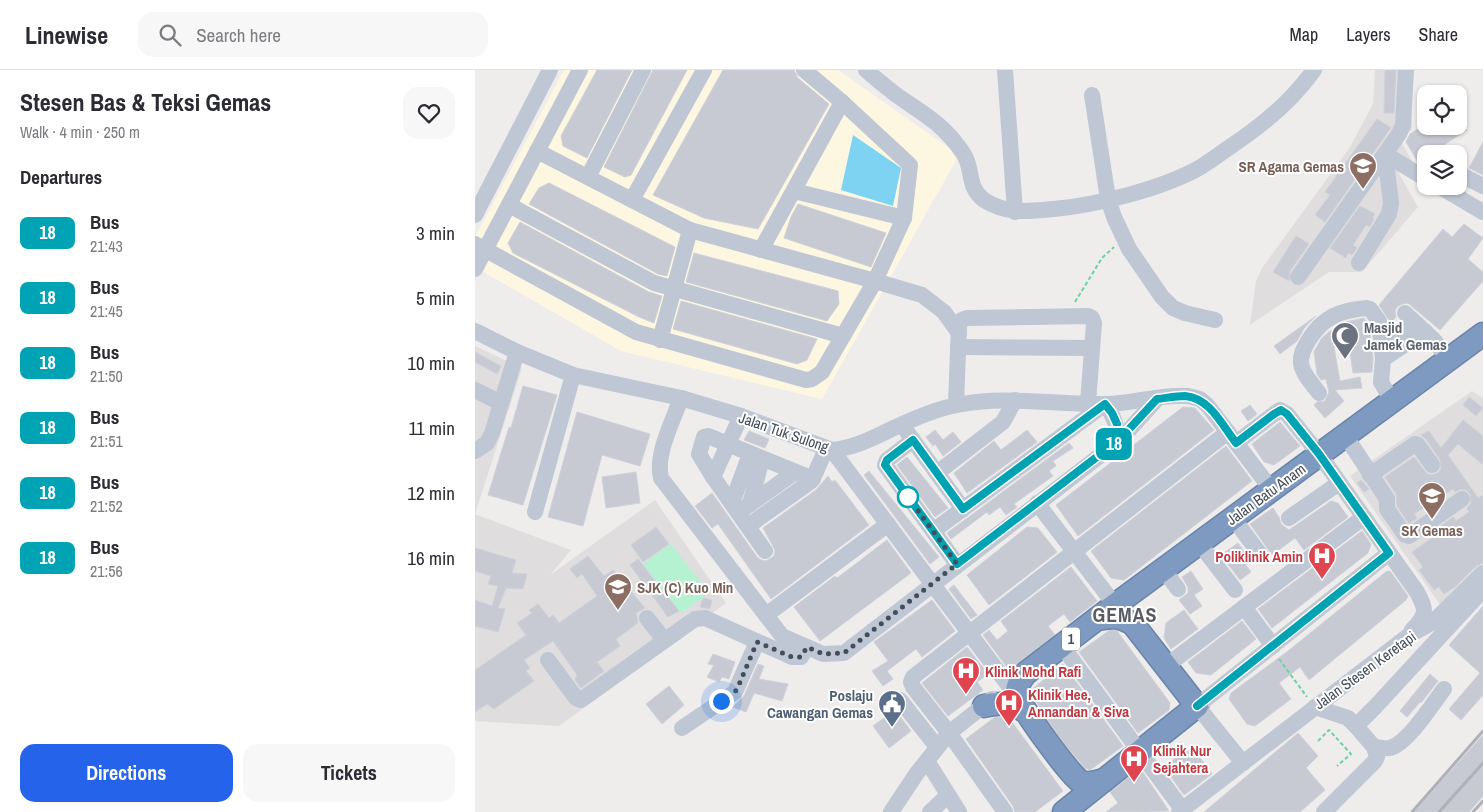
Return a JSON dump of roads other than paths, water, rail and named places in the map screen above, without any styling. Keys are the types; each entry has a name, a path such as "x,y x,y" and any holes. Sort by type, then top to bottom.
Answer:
{"highway":[{"name":"Jalan Batu Anam","path":"1145,583 1483,334"},
{"name":"1","path":"1017,680 1145,583"},
{"path":"1133,624 1136,605 1145,583"},
{"path":"1065,811 1197,706 1133,624 1122,618 1097,618"},
{"path":"1017,680 1019,681 1017,695 1025,711 1075,778 1088,784 1104,780"},
{"path":"984,706 1002,703 1016,706 1025,711"},
{"path":"1065,811 1073,799 1076,787 1075,778"}],"street":[{"path":"475,215 550,70"},
{"path":"475,269 480,247 509,205 580,70"},
{"path":"588,177 643,70"},
{"path":"632,200 704,70"},
{"path":"480,247 636,332 806,380 812,379 822,372 875,280 904,218 910,165 842,102 804,70"},
{"path":"866,70 895,94 928,115 950,134 965,155 973,187 983,199 1015,212 1072,207 1108,199 1157,186 1200,167 1274,114 1292,98 1314,70"},
{"path":"1005,70 1015,212"},
{"path":"1298,277 1399,134 1403,124 1407,70"},
{"path":"1092,94 1108,199 1129,249 1162,297 1179,312 1215,320"},
{"path":"761,250 842,102"},
{"path":"537,151 690,230 875,280 922,295 944,312 958,340"},
{"path":"1385,154 1417,174"},
{"path":"1359,263 1390,209 1391,203 1385,154"},
{"path":"1467,178 1483,186"},
{"path":"794,191 904,218"},
{"path":"1454,195 1483,212"},
{"path":"509,205 654,283 843,336"},
{"path":"660,340 690,230"},
{"path":"1319,393 1301,366 1301,354 1315,330 1325,320 1331,316 1361,308 1370,309 1379,320 1383,352 1381,382 1392,400"},
{"path":"956,405 959,324 962,320 967,318 1089,316 1093,321 1088,403"},
{"path":"1383,352 1415,322 1449,359"},
{"name":"Jalan Tuk Sulong","path":"475,331 517,352 573,375 681,398 741,416 829,449 842,449 860,444 921,416 956,405 987,400 1105,404 1182,396 1199,399 1208,406 1271,489"},
{"path":"958,340 1092,348"},
{"path":"475,451 487,443 517,352"},
{"path":"535,512 573,375"},
{"path":"475,390 501,402"},
{"path":"681,398 660,457 659,468 661,478 783,636 823,654 844,653 1119,440 1157,399"},
{"path":"937,474 1003,422 1015,400"},
{"path":"933,531 1105,404 1117,424 1119,440"},
{"path":"1005,812 911,682 913,677 1074,551 1232,437 1281,410 1287,414 1319,454 1417,592 1425,607 1424,616 1408,636"},
{"path":"740,507 739,449 741,416"},
{"path":"901,424 963,509"},
{"path":"1345,435 1387,500 1387,510 1407,536 1463,499"},
{"path":"913,440 887,460 885,465 957,564"},
{"path":"1370,475 1415,444 1419,446 1432,465"},
{"path":"739,449 813,479"},
{"path":"713,477 739,449"},
{"path":"713,477 739,449"},
{"path":"748,526 813,479 829,449 969,632 1017,680 949,733 891,812"},
{"path":"770,490 779,466"},
{"path":"740,507 770,490 795,472"},
{"path":"713,477 740,507 748,526 765,551"},
{"path":"1289,518 1339,483"},
{"path":"1037,503 1115,605"},
{"path":"1166,666 1364,517"},
{"path":"1233,518 1260,554"},
{"path":"766,615 888,524"},
{"path":"1199,543 1235,590"},
{"path":"1243,763 1197,706 1389,553"},
{"path":"1163,569 1178,589"},
{"name":"Jalan Stesen Keretapi","path":"1181,811 1408,636 1433,622 1483,573"},
{"path":"1356,726 1483,590"},
{"path":"1244,607 1271,647"},
{"path":"647,618 664,640"},
{"path":"548,660 576,698 581,700 690,621 701,618 792,657 801,657 807,647"},
{"path":"681,728 735,692 757,642"},
{"path":"1061,646 1181,811"},
{"path":"1374,746 1391,748 1406,739 1444,689"},
{"path":"900,700 937,747"},
{"path":"1315,707 1348,718 1374,746 1377,757 1325,812"},
{"path":"927,761 959,812"},
{"path":"931,812 948,795"}],"water":[{"path":"853,135 901,168 893,206 841,190"}],"railway":[{"path":"1412,812 1483,731"},
{"path":"1439,812 1483,763"},
{"path":"1473,812 1483,801"}],"place":[{"name":"SR Agama Gemas","path":"1363,190"},
{"name":"Masjid Jamek Gemas","path":"1345,360"},
{"name":"SK Gemas","path":"1432,520"},
{"name":"Poliklinik Amin","path":"1322,580"},
{"name":"SJK (C) Kuo Min","path":"618,611"},
{"name":"Klinik Mohd Rafi","path":"966,695"},
{"name":"Klinik Hee, Annandan & Siva","path":"1009,727"},
{"name":"Poslaju Cawangan Gemas","path":"892,728"},
{"name":"Klinik Nur Sejahtera","path":"1134,783"}],"district":[{"name":"GEMAS","path":"1125,614"}]}
